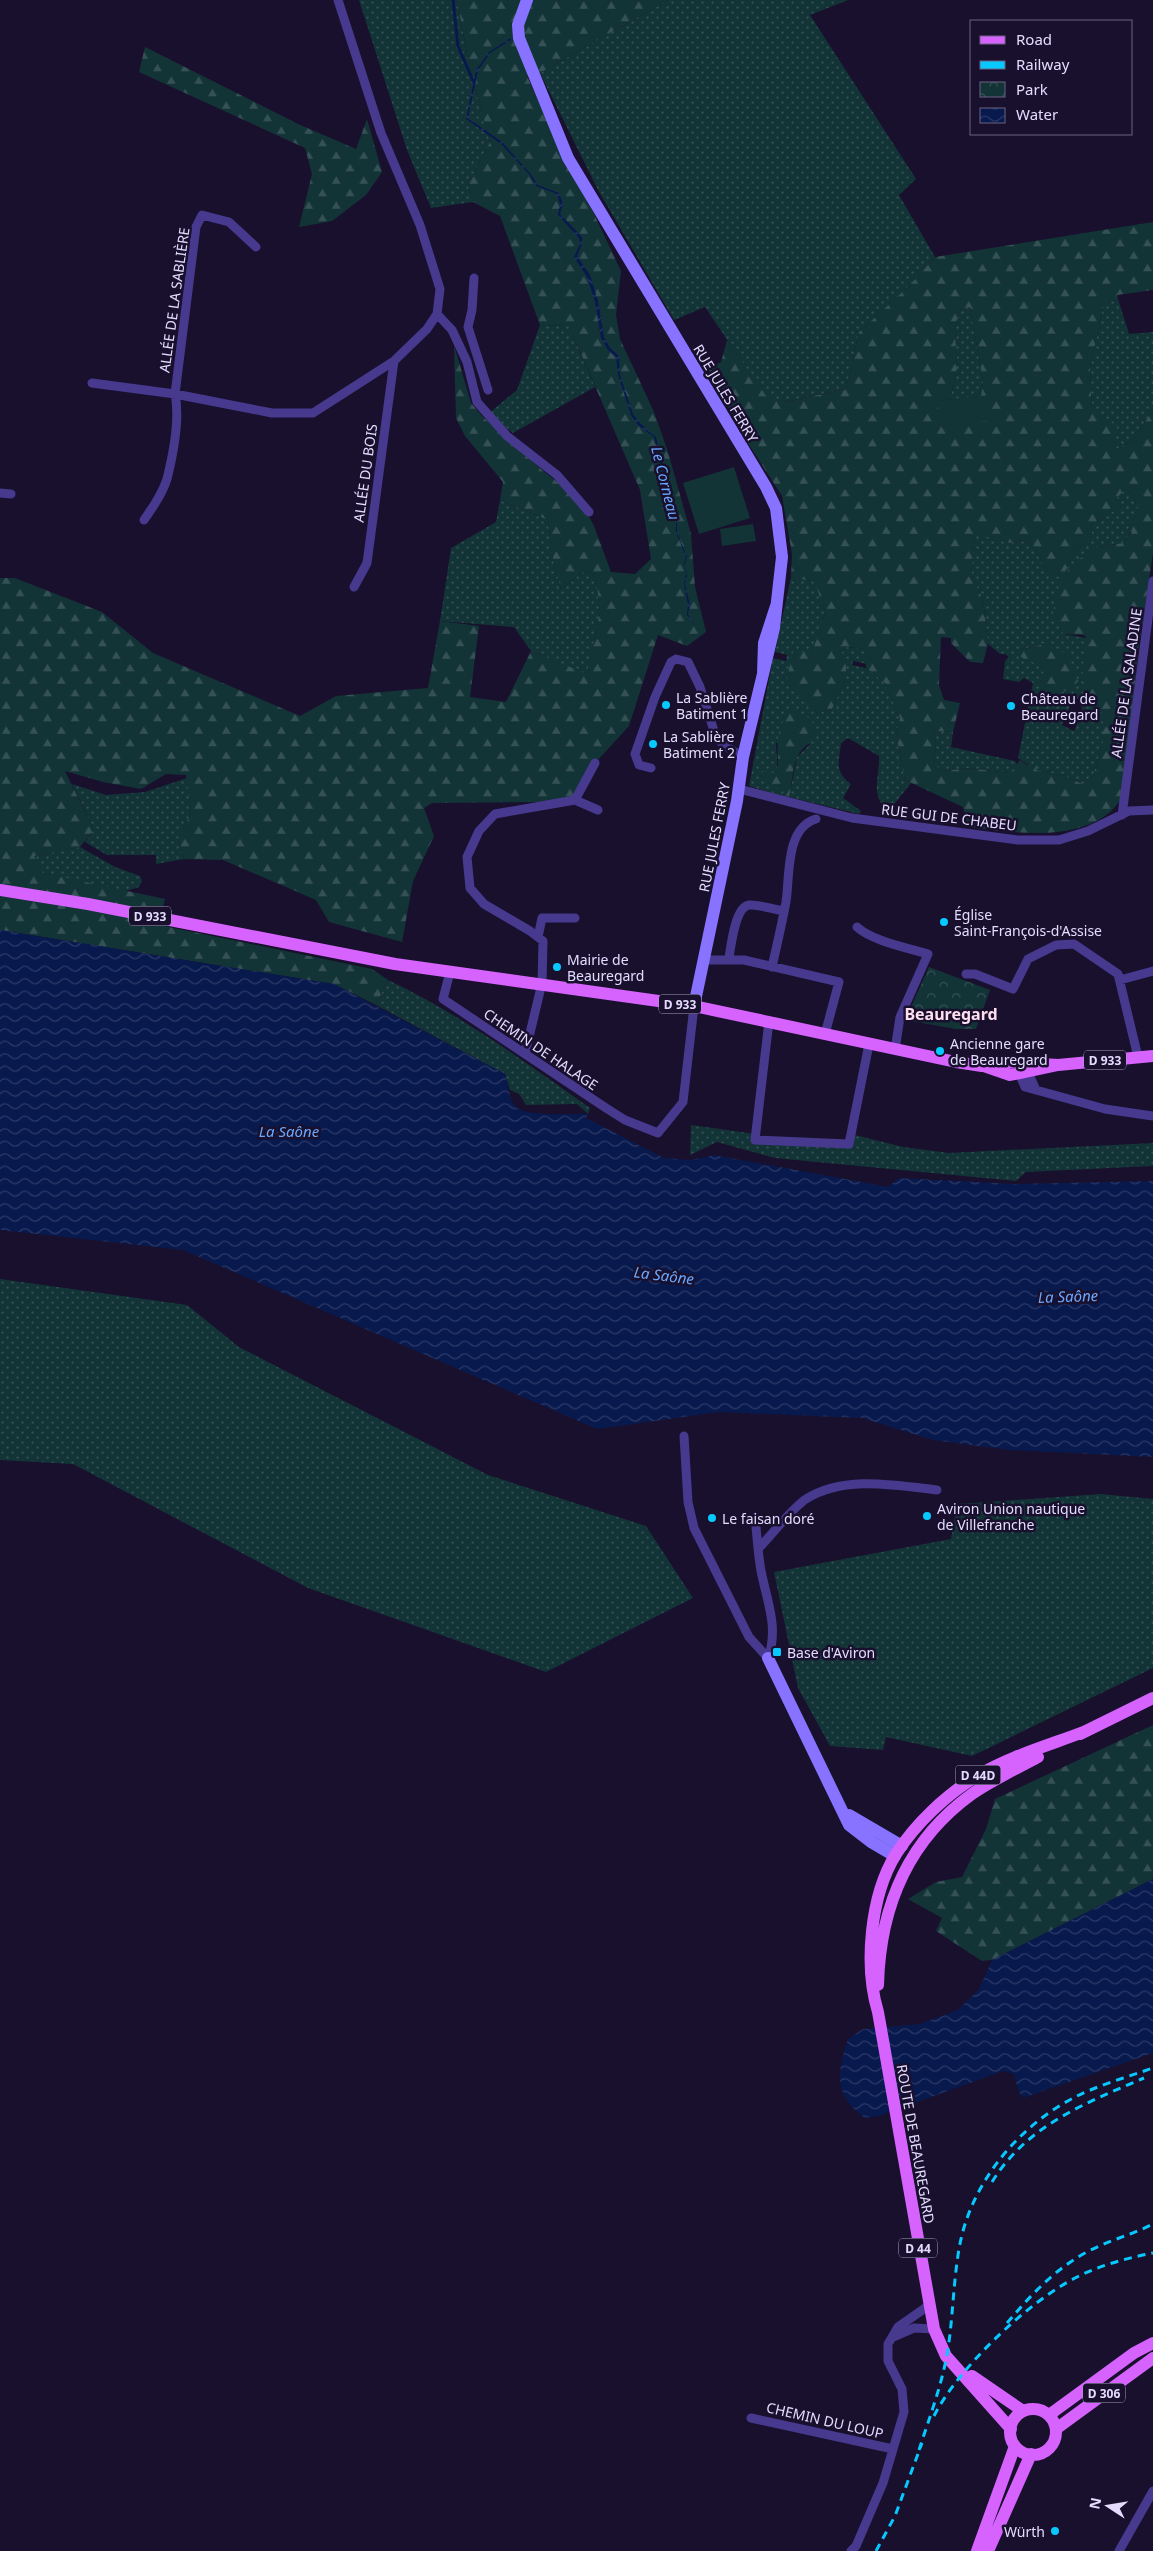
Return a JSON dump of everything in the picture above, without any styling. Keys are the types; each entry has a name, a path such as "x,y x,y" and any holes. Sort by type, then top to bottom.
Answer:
{"main road":[{"name":"D 933","path":"0,890 450,972 542,983 694,1006 895,1050 982,1066 1010,1076 1022,1069 1153,1056"},
{"name":"D 44D","path":"910,1860 936,1826 972,1794 1086,1731 1153,1698"},
{"name":"D 44D","path":"899,1851 924,1819 957,1789 979,1775 1086,1731"},
{"path":"899,1851 910,1860"},
{"name":"ROUTE DE BEAUREGARD","path":"899,1851 875,1912 872,1936 872,1992 878,2012 928,2306 938,2343 953,2364 1011,2429"},
{"name":"ROUTE DE BEAUREGARD","path":"878,2012 879,1975 886,1915 894,1890 910,1860"},
{"name":"D 306","path":"1049,2415 1134,2353 1153,2343"},
{"name":"D 306","path":"1056,2429 1153,2358"},
{"name":"ROUTE DE BEAUREGARD","path":"953,2364 1023,2411"},
{"path":"977,2551 1015,2446 1011,2429 1014,2418 1023,2411 1036,2409 1049,2415 1056,2429 1054,2442 1050,2448 1044,2452 1031,2454 1015,2446"},
{"path":"988,2551 1031,2454"}],"street":[{"path":"92,383 175,394 272,413 313,413 394,360 427,328 437,314 440,289 420,225 381,133 338,0"},
{"name":"RUE JULES FERRY","path":"527,0 518,25 519,38 565,150 597,209 766,487 776,508 782,557 776,606 764,643 763,674 743,757 739,789 694,1006"},
{"name":"ALLÉE DE LA SABLIÈRE","path":"175,394 196,227 202,215 229,222 256,247"},
{"path":"474,278 473,304 468,327 488,390"},
{"path":"437,314 452,330 467,362 477,402 507,436 557,475 589,512"},
{"path":"452,330 468,327"},
{"name":"ALLÉE DU BOIS","path":"354,587 367,563 394,360"},
{"path":"144,520 157,501 166,479 178,410 175,394"},
{"path":"0,493 11,494"},
{"name":"ALLÉE DE LA SALADINE","path":"1126,813 1122,801 1126,790 1153,581"},
{"path":"651,768 639,765 635,754 655,697 671,662 676,659 688,662 700,687 714,731 722,744 743,757"},
{"path":"575,800 595,763"},
{"name":"RUE GUI DE CHABEU","path":"739,789 832,814 870,821 1018,840 1059,840 1088,831 1126,813 1153,810"},
{"path":"525,1054 542,983 543,941 538,936 484,904 470,888 467,857 479,831 495,814 575,800 598,810"},
{"path":"772,966 784,911 794,846 804,827 816,819"},
{"path":"729,958 738,916 743,908 749,905 784,911"},
{"path":"538,936 542,918 575,918"},
{"path":"857,928 877,938 928,954 901,1014 900,1030 895,1050"},
{"path":"966,974 975,974 1013,989 1028,959 1056,945 1074,944 1118,974 1138,1057"},
{"path":"705,960 729,958 839,982 825,1034"},
{"path":"1120,980 1153,971"},
{"name":"CHEMIN DE HALAGE","path":"450,972 443,999 625,1120 658,1133 683,1102 694,1006"},
{"path":"769,1021 755,1140 849,1144 869,1044"},
{"path":"1022,1069 1025,1087 1105,1109 1153,1116"},
{"path":"684,1436 688,1502 694,1528 749,1637 768,1658 838,1804 853,1819 899,1851"},
{"path":"758,1549 805,1499 840,1486 878,1482 937,1490"},
{"path":"755,1517 760,1569 774,1625 773,1644 768,1658"},
{"path":"851,2551 856,2546 870,2516 893,2450 904,2407 902,2389 887,2357 888,2344 898,2327 928,2306"},
{"path":"893,2337 914,2328 934,2329"},
{"name":"CHEMIN DU LOUP","path":"751,2418 893,2450"},
{"path":"1119,2551 1153,2491"}],"green space":[{"path":"359,0 457,0 470,70 490,142 468,185 473,202 431,208 407,150"},
{"path":"457,0 668,0 540,73 527,76 564,159 594,214 621,271 616,315 620,339 654,412 668,452 691,534 695,587 706,632 687,646 658,635 629,726 595,763 571,799 540,802 432,803 424,808 434,836 413,881 402,942 329,922 316,900 223,860 184,859 178,840 191,813 186,775 166,774 141,789 103,782 65,771 94,830 80,847 34,856 43,873 165,899 162,911 164,926 372,969 388,980 376,1005 334,984 0,930 0,578 15,578 102,612 153,653 300,716 336,696 428,688 440,621 479,626 470,697 506,702 531,651 587,674 600,612 596,577 586,570 561,589 552,555 548,520 500,500 503,482 465,436 456,418 454,345 471,403 483,417 542,470 580,500 594,526 611,572 635,574 651,559 640,490 569,326 540,325 500,216 473,202 468,185 490,142 470,70"},
{"path":"668,0 848,0 810,15 916,179 899,195 935,257 909,286 859,332 846,389 784,402 765,396 705,307 674,320 598,190 540,73"},
{"path":"145,47 298,124 356,149 367,119 382,172 366,195 332,221 299,227 312,174 305,148 139,72"},
{"path":"1153,222 1153,290 1117,295 1118,299 1104,303 1090,368 1092,411 1117,426 1115,450 1134,440 1153,409 1153,553 1139,647 1121,799 1108,814 1091,824 1072,830 1029,833 968,827 963,807 905,780 896,734 900,718 885,683 866,668 865,649 847,647 840,655 846,662 846,678 832,709 815,714 796,694 787,678 793,652 812,652 825,614 815,582 791,577 792,554 782,496 742,434 708,369 721,362 727,340 766,396 785,402 846,389 859,332 909,286 935,257","holes":["970,307 983,381 981,396 990,395 950,400 957,369 955,329 959,310","1125,489 1134,496 1138,512 1128,529 1132,532 1123,543 1097,547 1071,565 1058,588 1053,613 1063,634 1084,635 1087,638 1082,669 1085,685 1103,714 1103,742 1093,776 1085,785 1064,776 1036,770 1037,765 1027,765 1020,760 1010,773 967,768 946,771 934,766 936,744 934,731 953,732 960,703 944,700 939,685 941,637 951,638 951,643 970,662 983,663 988,644 983,599 971,576 975,534 1010,543 1021,540 1035,548 1047,572 1058,577 1065,572 1076,551 1092,534 1090,526 1123,505 1116,499"]},
{"path":"1118,299 1129,334 1153,332 1153,409 1134,440 1115,450 1092,411 1090,368 1104,303"},
{"path":"970,307 983,381 981,396 950,400 957,369 955,329 959,310"},
{"path":"540,325 569,326 595,387 513,433 488,414 517,390"},
{"path":"990,395 993,420 940,426 937,401"},
{"path":"734,467 750,518 699,534 683,483"},
{"path":"1125,489 1134,496 1138,512 1128,529 1132,531 1123,543 1097,547 1063,634 1087,638 1085,685 1103,714 1103,742 1093,776 1085,785 1064,776 1036,770 1018,758 1033,683 1024,678 1019,682 1003,679 1005,661 1009,657 1005,654 1000,654 988,644 983,599 971,576 975,533 1010,543 1021,540 1035,548 1047,572 1065,572 1076,551 1092,534 1090,526 1123,505 1116,499","holes":["1044,644 1055,694 1046,667 1015,651","1073,699 1081,699 1082,711 1074,731 1062,725"]},
{"path":"500,500 548,520 552,555 561,589 586,570 596,577 600,612 587,675 531,651 514,627 440,621 451,548 496,522"},
{"path":"753,524 756,541 722,546 720,529"},
{"path":"791,577 816,582 825,614 812,652 815,714 832,709 846,678 840,655 846,647 865,649 867,664 853,661 852,665 866,668 885,683 900,718 896,734 905,780 911,783 888,812 882,805 877,792 879,756 848,738 841,743 839,761 842,775 851,784 843,798 861,811 859,814 789,797 797,757 810,744 776,743 778,775 785,789 783,796 749,786 773,658 786,661 787,655 775,652"},
{"path":"1045,644 1068,654 1078,681 1068,690 1045,694 1037,685 1046,667 1024,659 1014,651"},
{"path":"792,708 812,720 814,729 812,739 797,758 789,797 783,796 784,789 769,785 757,775 765,771 778,774 779,732"},
{"path":"934,731 953,732 951,747 1015,761 1017,764 1010,773 967,768 946,771 934,766 936,744"},
{"path":"187,778 191,813 178,840 184,859 156,864 156,855 107,855 85,842 94,830 72,784 106,795 145,792"},
{"path":"80,847 115,867 140,876 142,881 139,887 126,891 42,873 33,856"},
{"path":"929,967 990,990 976,1029 956,1029 905,1020"},
{"path":"388,980 441,1008 492,1040 590,1108 588,1114 577,1104 526,1105 519,1094 510,1090 505,1074 376,1005"},
{"path":"691,1125 755,1134 755,1140 849,1144 855,1135 903,1147 949,1153 1153,1143 1153,1166 1026,1172 1016,1181 775,1158 717,1142 690,1155"},
{"path":"0,1279 187,1305 239,1347 488,1475 646,1526 693,1598 546,1672 308,1588 73,1464 0,1460"},
{"path":"1101,1494 1153,1499 1153,1668 972,1756 886,1737 883,1750 830,1746 798,1688 774,1572 951,1539 957,1504"},
{"path":"1153,1725 1153,1879 992,1960 982,1961 936,1931 942,1918 908,1899 936,1882 962,1877 986,1829 995,1799"}],"water":[{"name":"Le Corneau","path":"510,38 511,40 490,53 478,71 468,118 502,142 530,173 538,185 559,193 563,204 560,214 582,237 582,244 577,256 590,275 598,301 604,337 610,348 619,356 620,375 633,414 656,437 669,495 677,515 677,532 687,557 684,566 687,576 685,584 690,605 688,614 696,627 687,615 688,605 684,584 686,574 683,566 686,557 676,532 676,515 668,497 654,437 638,425 631,415 618,375 616,357 608,350 601,338 595,302 587,277 574,257 580,244 579,238 558,215 560,204 557,194 536,186 529,174 501,144 466,119 476,70 489,52"},
{"name":"La Saône","path":"0,930 334,984 505,1074 512,1102 519,1109 527,1112 548,1114 588,1114 586,1118 664,1158 691,1160 714,1155 888,1187 899,1178 1013,1184 1153,1181 1153,1457 1010,1450 933,1440 862,1418 719,1412 597,1429 183,1250 0,1230"},
{"path":"1153,1879 1153,2053 1023,2098 1018,2090 1014,2074 1003,2071 879,2116 865,2118 847,2101 840,2083 840,2073 848,2039 863,2029 920,2024 958,2010 979,1989 992,1960"}],"waterway":[{"path":"453,0 458,46 474,83"}],"railway":[{"path":"919,2450 938,2391 947,2355 959,2249 965,2225 985,2180 1016,2141 1054,2109 1075,2097 1113,2081 1153,2068"},
{"path":"992,2182 1006,2162 1022,2145 1040,2131 1080,2107 1144,2078"},
{"path":"1007,2323 1043,2284 1063,2267 1093,2249 1153,2224"},
{"path":"934,2416 945,2397 977,2357 1038,2302 1058,2288 1095,2269 1114,2262 1153,2253"},
{"path":"876,2551 895,2516 922,2443"}],"place":[{"name":"La Sablière Batiment 1","path":"666,705"},
{"name":"Château de Beauregard","path":"1011,706"},
{"name":"La Sablière Batiment 2","path":"653,744"},
{"name":"Église Saint-François-d'Assise","path":"944,922"},
{"name":"Mairie de Beauregard","path":"557,967"},
{"name":"Ancienne gare de Beauregard","path":"940,1051"},
{"name":"Aviron Union nautique de Villefranche","path":"927,1516"},
{"name":"Le faisan doré","path":"712,1518"},
{"name":"Base d'Aviron","path":"777,1652"},
{"name":"Würth","path":"1055,2531"}],"district":[{"name":"Beauregard","path":"951,1014"}]}
